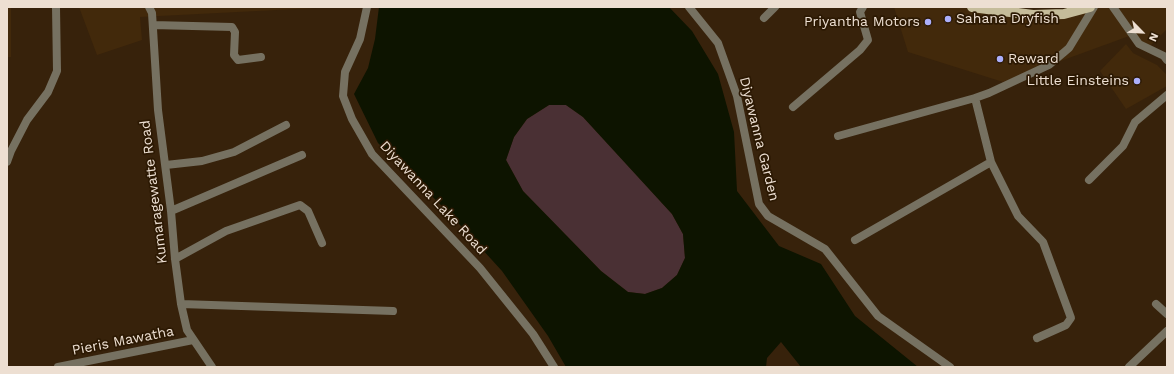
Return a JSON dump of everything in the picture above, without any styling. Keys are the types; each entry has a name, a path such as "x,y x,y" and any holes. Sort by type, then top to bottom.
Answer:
{"main road":[{"path":"972,7 1033,16 1064,14 1090,7"}],"street":[{"path":"7,162 27,120 48,92 57,71 56,7"},
{"name":"Kumaragewatte Road","path":"149,7 152,13 158,110 166,165 181,304 187,330 212,367"},
{"name":"Diyawanna Lake Road","path":"367,7 360,39 346,72 343,96 352,119 372,154 480,268 533,334 554,367"},
{"name":"Diyawanna Garden","path":"689,7 718,43 737,96 760,204 768,216 825,249 878,316 950,367"},
{"path":"764,18 774,7"},
{"path":"793,108 860,50 868,40 860,12 863,7"},
{"path":"838,136 975,98 1049,65 1069,48 1094,7"},
{"path":"1113,7 1139,44 1164,56 1167,60"},
{"path":"153,25 232,28 234,32 234,56 238,60 261,57"},
{"path":"1089,180 1123,146 1135,122 1167,95"},
{"path":"975,98 991,162 1018,216 1043,242 1071,318 1066,325 1037,338"},
{"path":"166,165 202,161 234,152 286,125"},
{"path":"171,211 302,155"},
{"path":"855,240 991,162"},
{"path":"175,259 226,231 300,205 308,212 322,243"},
{"path":"181,304 392,311"},
{"path":"1156,304 1167,314"},
{"path":"1129,367 1167,331"},
{"name":"Pieris Mawatha","path":"58,367 193,340"}],"shaded area":[{"path":"7,7 11,7 11,57 7,57"},
{"path":"79,7 335,7 140,17 142,40 97,55"},
{"path":"379,7 669,7 692,31 718,74 734,132 737,191 779,246 821,264 855,316 918,367 801,367 781,342 767,358 766,367 566,367 548,336 502,271 450,214 378,143 354,94 368,68 375,39","holes":["549,105 566,105 583,117 672,214 683,234 685,258 677,275 662,288 645,294 628,292 601,271 523,191 506,160 514,137 527,119"]},
{"path":"894,7 968,7 1033,16 1093,7 1167,7 1167,29 1148,48 1132,35 1003,82 908,52"},
{"name":"Little Einsteins","path":"1126,44 1133,53 1157,65 1167,75 1167,86 1126,109 1100,71"},
{"path":"549,105 566,105 583,117 672,214 683,234 685,258 677,275 662,288 645,294 628,292 601,271 523,191 506,160 514,137 527,119"}],"place":[{"name":"Sahana Dryfish","path":"948,19"},
{"name":"Priyantha Motors","path":"928,22"},
{"name":"Reward","path":"1000,59"},
{"name":"Little Einsteins","path":"1137,81"}]}
